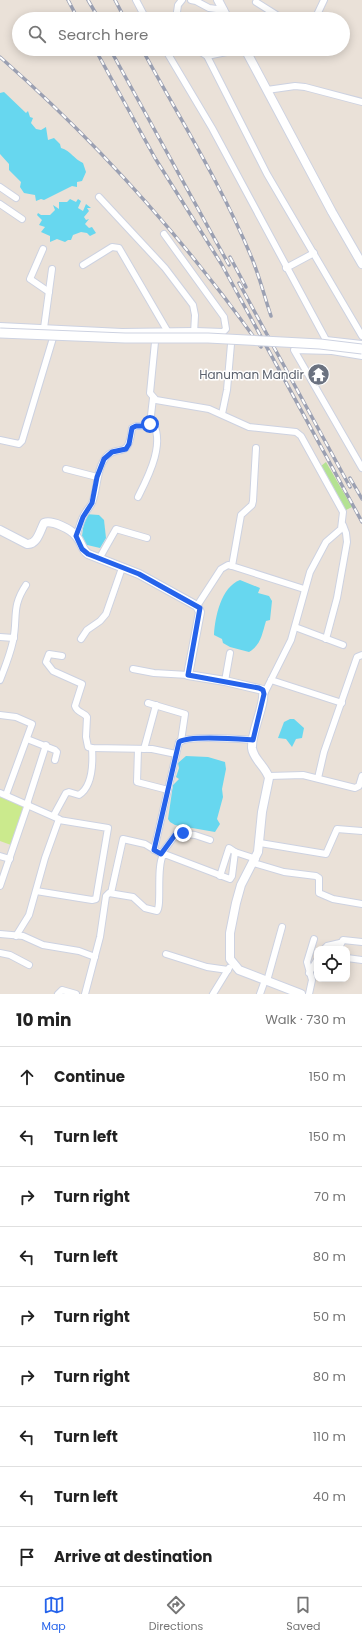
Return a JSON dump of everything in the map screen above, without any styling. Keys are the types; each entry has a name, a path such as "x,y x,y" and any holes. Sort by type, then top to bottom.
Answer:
{"main road":[{"path":"0,333 125,338 208,338 320,344 362,349"}],"street":[{"path":"136,0 142,12"},
{"path":"177,12 178,5 182,0"},
{"path":"191,0 209,8 224,10"},
{"path":"218,0 224,10"},
{"path":"318,12 324,0"},
{"path":"256,2 272,12"},
{"path":"170,56 212,128 332,351"},
{"path":"207,56 267,174 362,336"},
{"path":"247,56 362,264"},
{"path":"267,90 295,86 305,87 362,102"},
{"path":"0,187 16,198"},
{"path":"99,197 165,268 193,305 195,309 194,342"},
{"path":"0,204 22,219"},
{"path":"0,326 122,332 222,332 226,328 225,321 198,279 164,234"},
{"path":"83,265 112,248 119,248 168,332"},
{"path":"43,249 30,279 49,292"},
{"path":"286,268 314,253"},
{"path":"44,328 52,269"},
{"path":"0,336 254,345"},
{"path":"0,440 19,444 22,441 53,338"},
{"path":"326,340 362,344"},
{"path":"155,342 150,393 156,400 209,409 249,427 290,431 301,436 343,512 343,525 346,533 347,542 337,598 326,639"},
{"path":"222,414 228,384 231,344"},
{"path":"361,464 294,350 332,351 362,356"},
{"path":"76,536 83,517 92,503 97,477 108,455 126,449 129,444 132,428 136,426 148,426 153,398"},
{"path":"138,498 149,473 155,452 157,430 150,420"},
{"path":"232,566 241,515 253,501 256,448"},
{"path":"66,469 97,477"},
{"path":"0,530 29,544 35,542 43,525 48,522 76,536 84,552 145,578 197,606 200,612 188,675"},
{"path":"213,994 230,966 230,933 236,903 241,885 255,861 260,843 262,812 269,776 253,753 253,740 264,694 291,640 304,590 323,546 343,525"},
{"path":"99,559 116,529 147,538"},
{"path":"197,606 221,569 228,565 304,590"},
{"path":"81,639 87,630 100,621 106,614 122,568"},
{"path":"0,679 14,638 15,608 20,594 26,585"},
{"path":"295,627 343,645"},
{"path":"0,637 14,638"},
{"path":"225,681 230,653"},
{"path":"62,656 49,654 46,662 53,671 82,684 76,708 87,717 86,741 88,747 141,749 176,754"},
{"path":"318,778 324,752 357,657 362,655"},
{"path":"133,669 154,673 188,675 225,681 259,688 263,690 264,694"},
{"path":"271,680 342,703"},
{"path":"148,703 185,714 181,741 176,754 154,850"},
{"path":"156,705 141,749 137,782 168,790"},
{"path":"0,715 16,717 32,722 27,739 3,794 54,815 59,820 108,828 98,887 94,900 36,891"},
{"path":"181,741 199,738 253,740"},
{"path":"27,739 46,745 57,751 55,760"},
{"path":"0,886 46,745"},
{"path":"54,815 66,793 79,795 83,792 92,771 92,748"},
{"path":"269,776 303,775 355,788 359,786 362,776"},
{"path":"16,936 29,915 47,852 59,820"},
{"path":"260,843 326,854 337,829 362,831"},
{"path":"98,887 132,897 145,908 157,911 160,906 158,883 162,855 177,833 195,835 210,840"},
{"path":"85,994 95,957 106,896 111,891 123,839 145,844 162,855 166,855 220,876 231,878 235,852"},
{"path":"220,876 229,848 255,861 287,872 316,876 319,878 319,893 333,899 362,904"},
{"path":"0,856 10,859"},
{"path":"260,994 266,981 282,927"},
{"path":"0,934 26,937 43,945 79,951 95,957"},
{"path":"309,994 310,975 307,962 314,939"},
{"path":"339,946 345,940 362,942"},
{"path":"0,953 29,965"},
{"path":"166,954 207,967 230,966 300,994"},
{"path":"350,958 362,960"},
{"path":"310,975 314,966"},
{"path":"310,975 314,974"},
{"path":"58,994 59,991 62,990 76,994"}],"green space":[{"path":"326,462 352,507 344,511 321,466"},
{"path":"0,797 24,805 11,845 0,841"}],"water":[{"path":"4,92 26,113 28,111 30,117 33,118 31,123 36,129 41,130 46,127 48,140 54,138 60,144 61,148 83,163 86,172 82,181 77,182 77,187 72,186 44,200 41,199 36,201 35,195 24,193 20,187 21,182 9,170 9,164 0,154 0,93"},
{"path":"70,199 76,202 78,199 81,201 78,208 83,211 86,204 91,208 87,208 89,211 84,217 86,220 89,219 85,224 89,228 92,227 96,233 90,236 87,233 81,232 73,235 71,240 65,242 57,239 50,242 50,236 41,232 45,227 39,225 42,220 37,215 38,213 41,215 50,215 55,210 53,205 59,209 59,202 67,202"},
{"path":"85,514 99,515 104,520 106,538 100,548 83,544 82,536"},
{"path":"240,580 260,588 258,593 269,596 272,601 270,620 266,621 259,643 249,652 230,647 223,643 222,639 214,635 220,603 228,589"},
{"path":"294,719 304,728 302,738 296,739 292,747 286,739 278,738 284,722"},
{"path":"186,756 208,757 225,762 226,769 222,789 223,797 217,819 220,824 215,832 175,825 168,819 173,785 179,779 176,777 179,768 178,763"}],"railway":[{"path":"68,0 74,12"},
{"path":"88,0 95,12"},
{"path":"115,0 121,12"},
{"path":"99,56 155,158 222,265 362,522"},
{"path":"114,56 229,265"},
{"path":"146,56 228,206 253,261 271,316"},
{"path":"0,57 106,158 139,194 202,269 261,347"},
{"path":"230,257 246,287"},
{"path":"239,283 350,487"},
{"path":"350,478 362,499"}],"place":[{"name":"Hanuman Mandir","path":"319,374"}],"route":[{"path":"150,424 148,426 136,426 132,428 129,444 126,449 112,452 104,459 97,477 92,503 81,521 76,536 84,552 139,574 200,608 188,675 259,688 263,690 264,694 253,740 199,738 184,739 179,742 154,850 161,854 177,833 183,833"}]}
